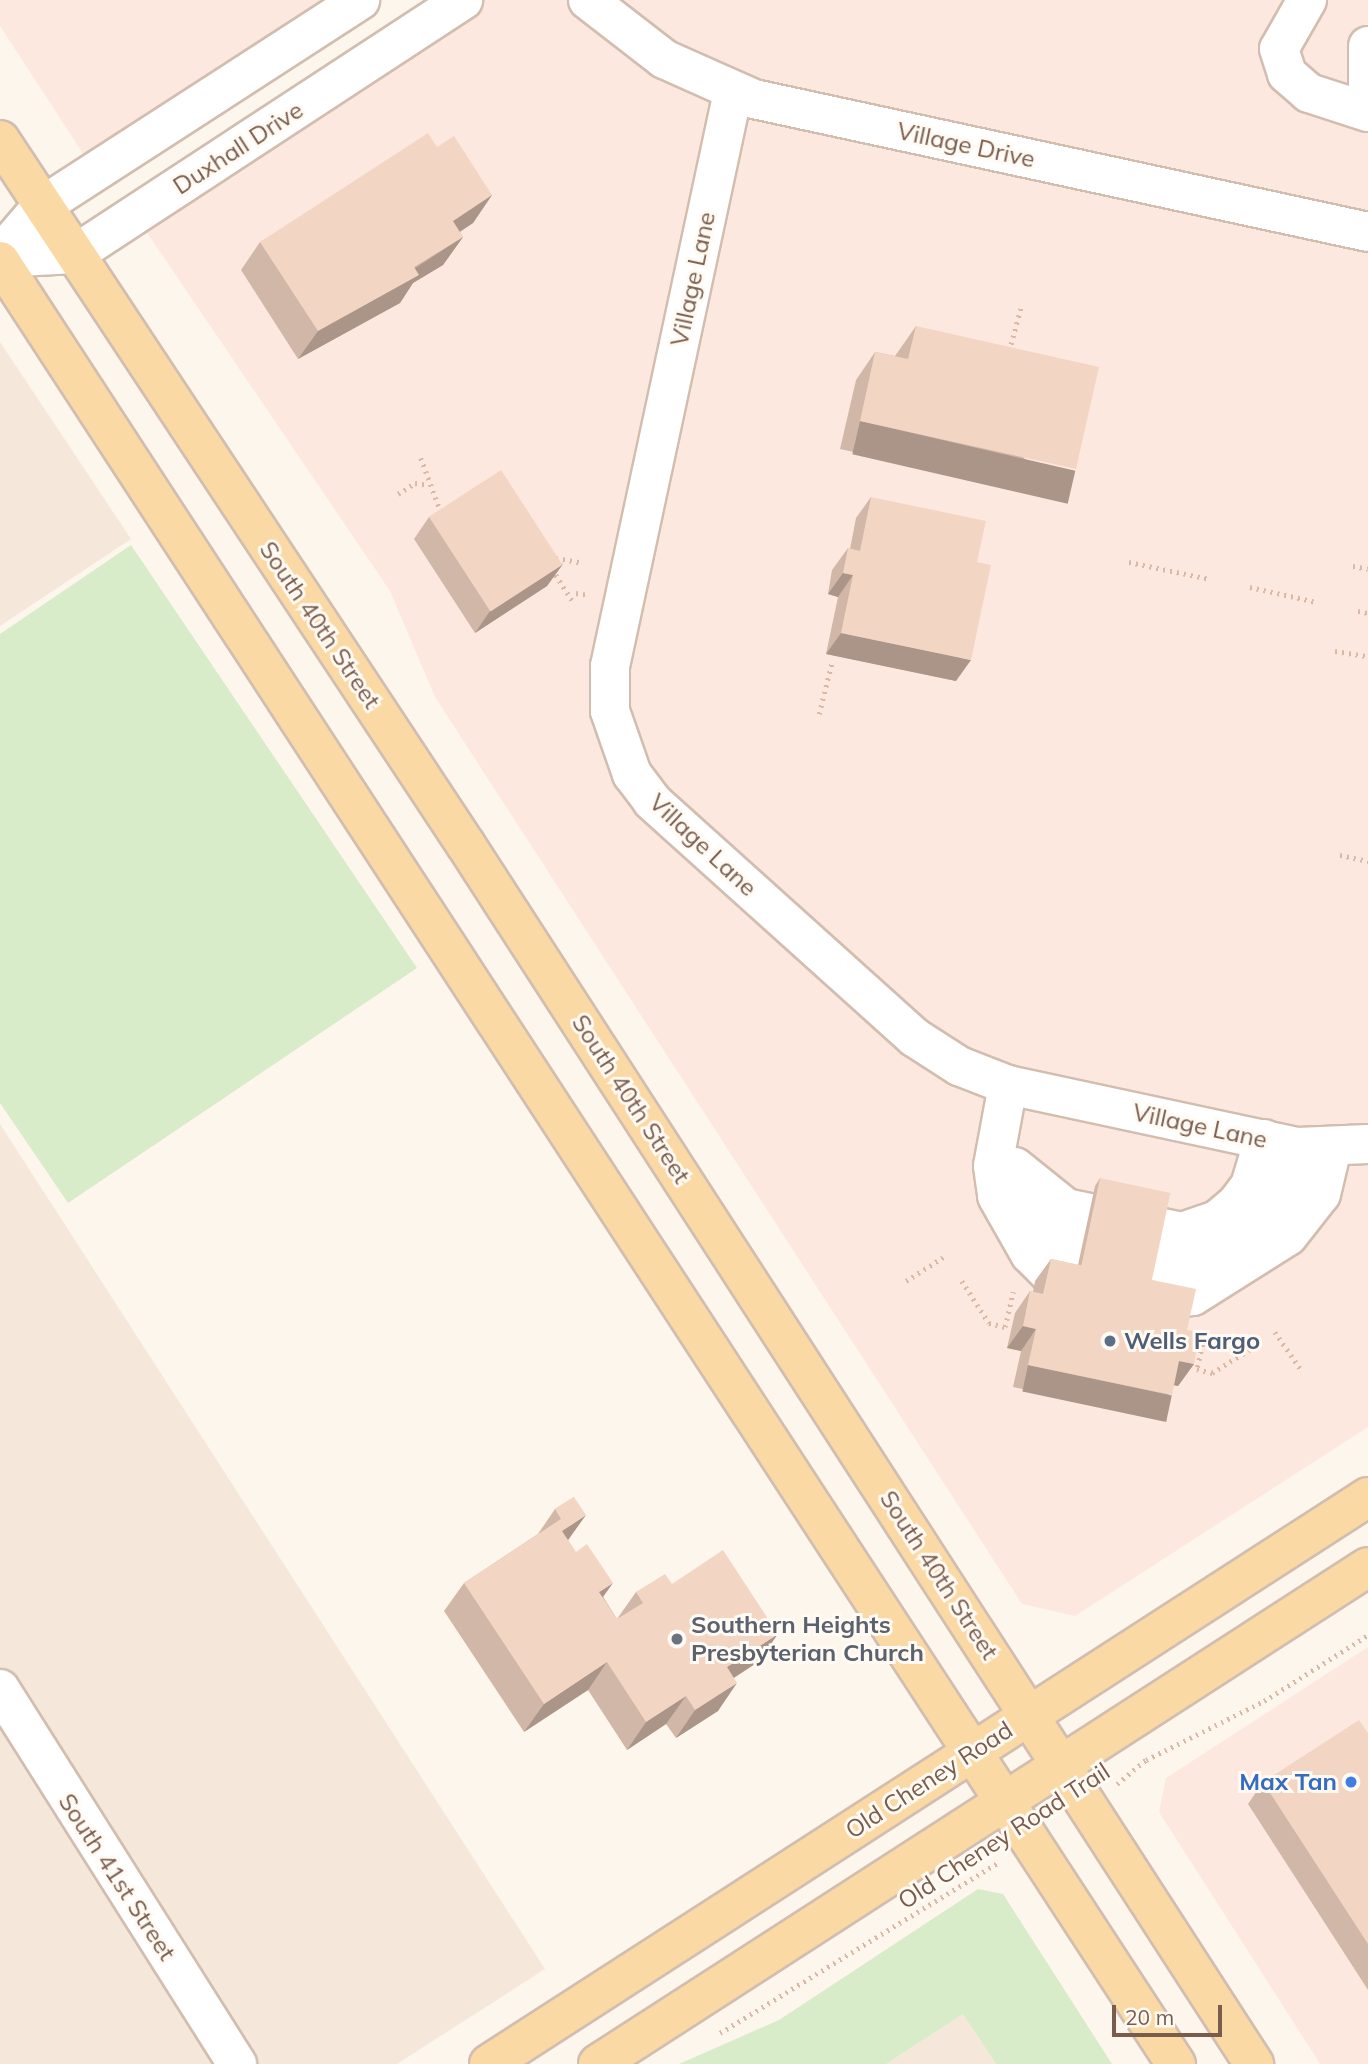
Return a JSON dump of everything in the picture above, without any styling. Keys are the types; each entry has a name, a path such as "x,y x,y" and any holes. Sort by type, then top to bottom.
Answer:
{"main road":[{"name":"South 40th Street","path":"0,140 1061,1763 1254,2064"},
{"path":"0,258 1176,2064"},
{"name":"Old Cheney Road","path":"489,2064 1368,1496"},
{"path":"598,2064 1368,1567"}],"street":[{"path":"0,258 42,206 360,0"},
{"name":"Duxhall Drive","path":"75,254 463,0"},
{"name":"Village Drive","path":"588,0 647,49 733,92 1368,232"},
{"path":"1307,0 1279,49 1287,74 1309,93 1368,112"},
{"path":"1368,46 1368,93"},
{"name":"Village Lane","path":"733,92 610,666 618,743 652,801 914,1037 959,1066 1008,1085 1300,1143"},
{"path":"0,258 75,254"},
{"path":"1008,1085 995,1132 997,1196 1039,1266 1068,1280 1163,1300 1192,1296 1288,1236 1321,1194 1300,1143"},
{"path":"995,1132 1039,1209 1067,1226 1168,1251 1209,1239 1244,1214 1300,1143"},
{"name":"South 41st Street","path":"0,1689 237,2064"}],"path":[{"path":"1005,366 1021,307"},
{"path":"421,458 428,485 441,512"},
{"path":"398,494 415,483 428,485"},
{"path":"574,603 543,555 583,563"},
{"path":"1129,562 1210,579"},
{"path":"1353,566 1368,569"},
{"path":"1250,587 1316,602"},
{"path":"1358,611 1368,613"},
{"path":"1335,651 1368,656"},
{"path":"819,714 832,662"},
{"path":"1340,855 1368,861"},
{"path":"906,1281 945,1256"},
{"path":"962,1281 989,1323 1012,1328"},
{"path":"1005,1327 1016,1281"},
{"path":"1198,1369 1208,1322"},
{"path":"1275,1332 1301,1371"},
{"path":"1190,1368 1212,1373 1255,1346"},
{"name":"Old Cheney Road Trail","path":"1088,1806 1146,1760 1264,1701 1368,1634"},
{"name":"Old Cheney Road Trail","path":"714,2036 1033,1841"}],"shaded area":[{"path":"0,0 360,0 95,172 0,26"},
{"path":"463,0 1368,0 1368,1427 1075,1616 1022,1604 435,697 390,591 135,215"},
{"path":"0,342 131,539 0,626"},
{"path":"0,1124 545,1969 397,2064 0,2064"},
{"path":"1368,1647 1368,2064 1320,2064 1159,1812 1166,1778"},
{"path":"963,2014 996,2064 886,2064"}],"green space":[{"path":"131,545 417,968 68,1203 0,1103 0,634"},
{"path":"978,1889 1003,1894 1112,2064 996,2064 963,2014 886,2064 679,2064 779,2020"}],"building":[{"path":"428,133 437,147 454,136 492,195 453,221 463,237 414,267 419,275 318,331 260,242"},
{"path":"916,326 1099,367 1076,469 860,421 875,352 908,359"},
{"path":"501,470 563,565 490,612 429,517"},
{"path":"871,497 986,521 977,562 991,565 971,660 841,633 853,575 843,573 848,548 860,551"},
{"path":"1100,1178 1170,1193 1152,1281 1081,1266"},
{"path":"1051,1259 1196,1289 1187,1330 1200,1332 1194,1364 1179,1361 1172,1395 1028,1365 1036,1329 1023,1326 1030,1291 1043,1294"},
{"name":"Southern Heights Presbyterian Church","path":"574,1497 586,1515 562,1531 576,1552 587,1544 613,1583 599,1592 617,1619 643,1603 636,1592 665,1574 672,1584 723,1550 778,1634 727,1667 737,1683 695,1710 686,1696 646,1722 607,1662 544,1704 464,1583 561,1519 555,1509"},
{"path":"1359,1720 1368,1733 1368,1944 1263,1782"}],"place":[{"name":"Wells Fargo","path":"1110,1341"},
{"name":"Southern Heights Presbyterian Church","path":"677,1639"},
{"name":"Max Tan","path":"1351,1782"}]}
